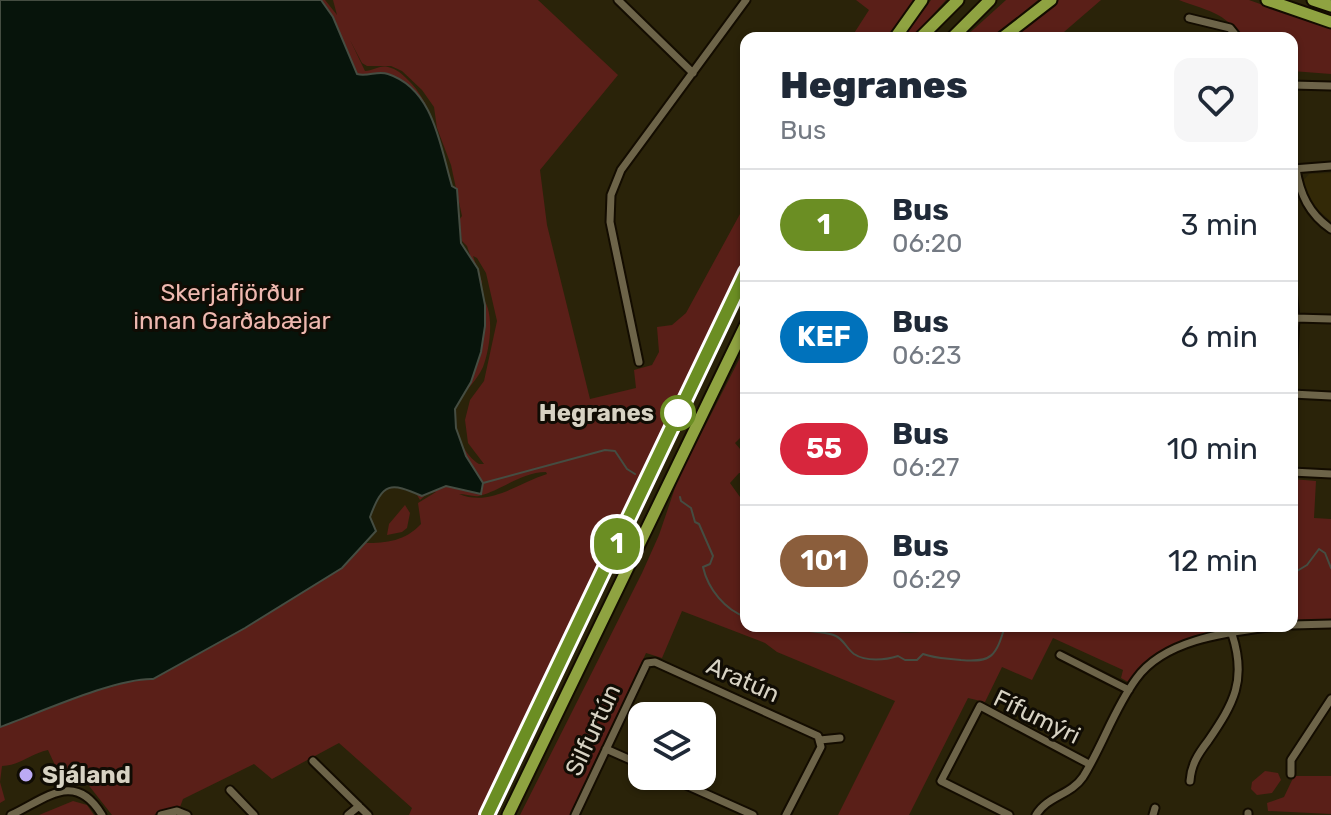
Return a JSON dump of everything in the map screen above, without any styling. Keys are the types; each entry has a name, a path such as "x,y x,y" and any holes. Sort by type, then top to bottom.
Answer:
{"main road":[{"path":"899,32 922,0"},
{"path":"926,32 958,0"},
{"path":"958,32 990,0"},
{"path":"1010,32 1051,0"},
{"path":"1267,0 1331,22"},
{"path":"1313,0 1331,6"},
{"path":"487,815 740,285"},
{"path":"508,815 740,336"}],"street":[{"path":"618,0 693,73"},
{"path":"639,362 611,230 611,195 621,170 746,0"},
{"path":"1189,18 1230,28 1233,32"},
{"path":"1298,85 1331,86"},
{"path":"1298,169 1331,166"},
{"path":"1298,180 1306,203 1318,219 1331,229"},
{"path":"1298,318 1331,319"},
{"path":"1298,394 1331,396"},
{"path":"1298,472 1331,474"},
{"path":"1298,625 1331,624"},
{"path":"1036,815 1049,800 1078,782 1143,670 1183,645 1243,632"},
{"path":"1190,781 1195,759 1220,724 1236,691 1239,653 1232,634"},
{"path":"1060,655 1129,690"},
{"name":"Aratún","path":"647,663 655,662 818,736 820,740"},
{"name":"Silfurtún","path":"575,815 647,663"},
{"path":"1291,774 1291,760 1331,699"},
{"name":"Fífumýri","path":"1009,815 941,781 980,706 1089,764"},
{"path":"786,815 821,747 820,740 840,738"},
{"path":"606,749 628,759"},
{"path":"313,761 368,815"},
{"path":"11,815 62,791 72,790 90,797 102,815"},
{"path":"230,790 254,815"},
{"path":"697,790 753,815"},
{"path":"348,815 359,806"},
{"path":"161,815 177,811 187,815"}],"shaded area":[{"name":"Skerjafjörður innan Garðabæjar","path":"0,0 321,0 333,17 357,74 388,74 403,81 425,105 439,137 452,186 457,189 461,243 478,269 485,305 485,326 481,352 471,382 455,409 456,428 466,456 483,483 481,494 446,486 422,496 402,488 389,488 379,497 370,517 376,531 342,568 245,628 153,679 98,690 0,727"},
{"path":"1331,173 1331,221 1313,206 1303,181 1309,174"}],"green space":[{"name":"Skerjafjörður innan Garðabæjar","path":"0,0 325,0 337,15 333,0 538,0 618,75 540,170 547,225 590,399 636,388 634,370 652,365 659,352 657,327 672,325 686,313 740,214 740,274 479,815 409,815 412,808 339,743 272,779 254,764 183,799 180,807 154,815 112,815 79,773 72,771 60,776 48,750 2,766 0,782","holes":["350,40 362,63 367,66 391,66 402,71 434,107 462,216 459,220 462,241 470,255 458,240 451,220 439,147 423,100 408,80 394,69 382,67 365,71","473,256 486,273 497,321 484,381 470,400 465,420 468,443 484,464 473,460 463,446 454,420 457,404 483,367 488,350 490,319 480,295 482,282","546,472 493,496 482,498 459,494 479,496 520,478","395,482 416,493 420,500 428,493 436,492 418,503 421,524 415,530 395,540 365,543 359,549 372,493","210,647 153,679 139,678 109,688"]},
{"path":"856,0 916,0 893,32 855,32 869,10"},
{"path":"931,0 946,0 917,32 907,32"},
{"path":"1006,0 1038,0 1000,32 971,32"},
{"path":"1057,0 1101,0 1064,32 1016,32"},
{"path":"1179,0 1249,0 1331,29 1331,74 1298,71 1298,32 1236,32 1222,17"},
{"path":"740,358 740,438 735,443 740,449 740,473 730,483 740,497 740,632 1222,632 1191,638 1158,652 1130,683 1121,678 1123,670 1053,638 1032,680 1002,667 985,702 968,698 909,815 838,815 895,701 777,652 765,643 682,611 662,658 646,653 572,815 520,815 642,573 678,479"},
{"path":"1298,480 1316,481 1314,518 1331,519 1331,621 1298,621"},
{"path":"405,505 410,513 407,528 387,535 389,524"},
{"path":"1265,771 1278,773 1281,780 1272,793 1257,795 1251,789 1252,782"},
{"path":"1294,776 1331,776 1331,814 1268,811 1267,803 1284,797"},
{"path":"0,782 5,800 0,803"},
{"path":"73,801 87,805 94,815 39,815"}],"waterway":[{"path":"483,483 605,450 615,451 627,469 635,474"},
{"path":"680,497 691,508 713,556 710,564 703,567 709,583 718,598 740,615"},
{"path":"1298,570 1307,565 1319,549 1325,553 1331,568"},
{"path":"819,632 836,636 854,654 864,658 898,656 905,660 917,660 923,654 971,661 991,655 1003,632"}],"bus line":[{"name":"1","path":"487,815 740,285"}],"place":[{"name":"Hegranes","path":"678,413"},
{"name":"Sjáland","path":"26,775"}]}
